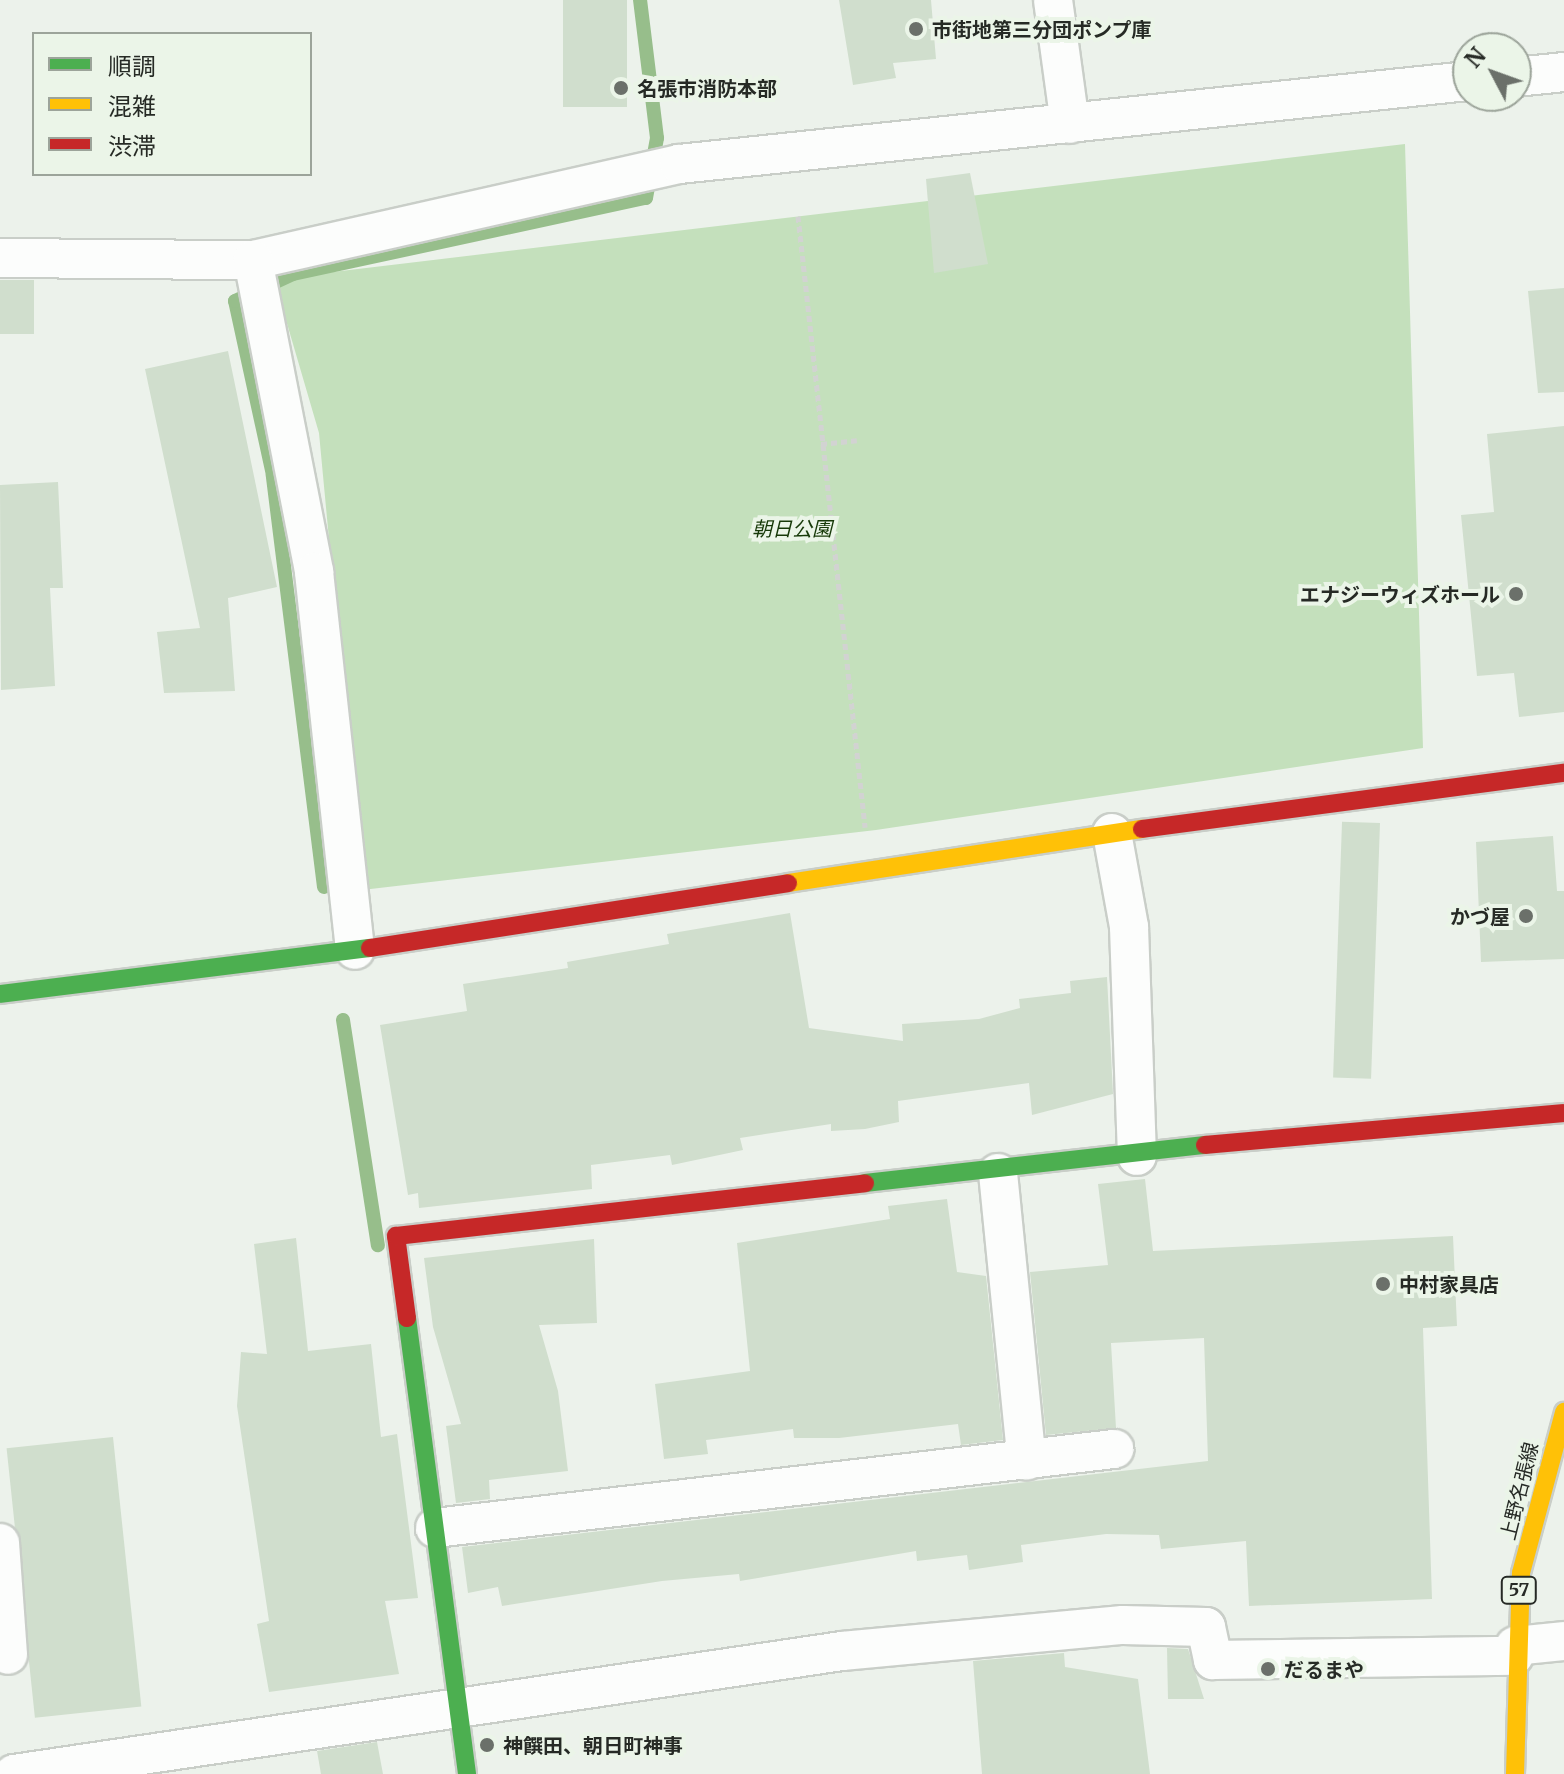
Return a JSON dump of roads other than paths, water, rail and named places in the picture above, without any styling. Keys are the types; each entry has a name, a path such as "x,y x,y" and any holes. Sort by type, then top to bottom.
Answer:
{"street":[{"path":"1053,0 1070,124"},
{"path":"1532,75 1564,72"},
{"path":"0,258 254,264 651,171 1452,83"},
{"path":"254,264 314,572 355,950"},
{"path":"0,994 355,950 1112,833 1564,773"},
{"path":"1112,833 1129,927 1137,1156"},
{"path":"467,1774 396,1236 998,1173 1400,1123 1564,1113"},
{"path":"998,1173 1027,1461"},
{"name":"上野名張線","path":"1515,1774 1515,1651 1521,1573 1564,1412"},
{"path":"435,1528 1114,1449"},
{"path":"0,1543 8,1655"},
{"path":"14,1774 842,1651 1123,1625 1206,1627 1213,1660 1515,1651 1564,1641"}],"waterway":[{"path":"324,887 273,475 235,301 293,274 646,198 657,138 640,0"},
{"path":"343,1020 378,1245"}],"place":[{"name":"市街地第三分団ポンプ庫","path":"916,29"},
{"name":"名張市消防本部","path":"621,88"},
{"name":"エナジーウィズホール","path":"1516,594"},
{"name":"かづ屋","path":"1526,916"},
{"name":"中村家具店","path":"1383,1284"},
{"name":"だるまや","path":"1268,1669"},
{"name":"神饌田、朝日町神事","path":"487,1745"}],"park label":[{"name":"朝日公園","path":"792,528"}]}
